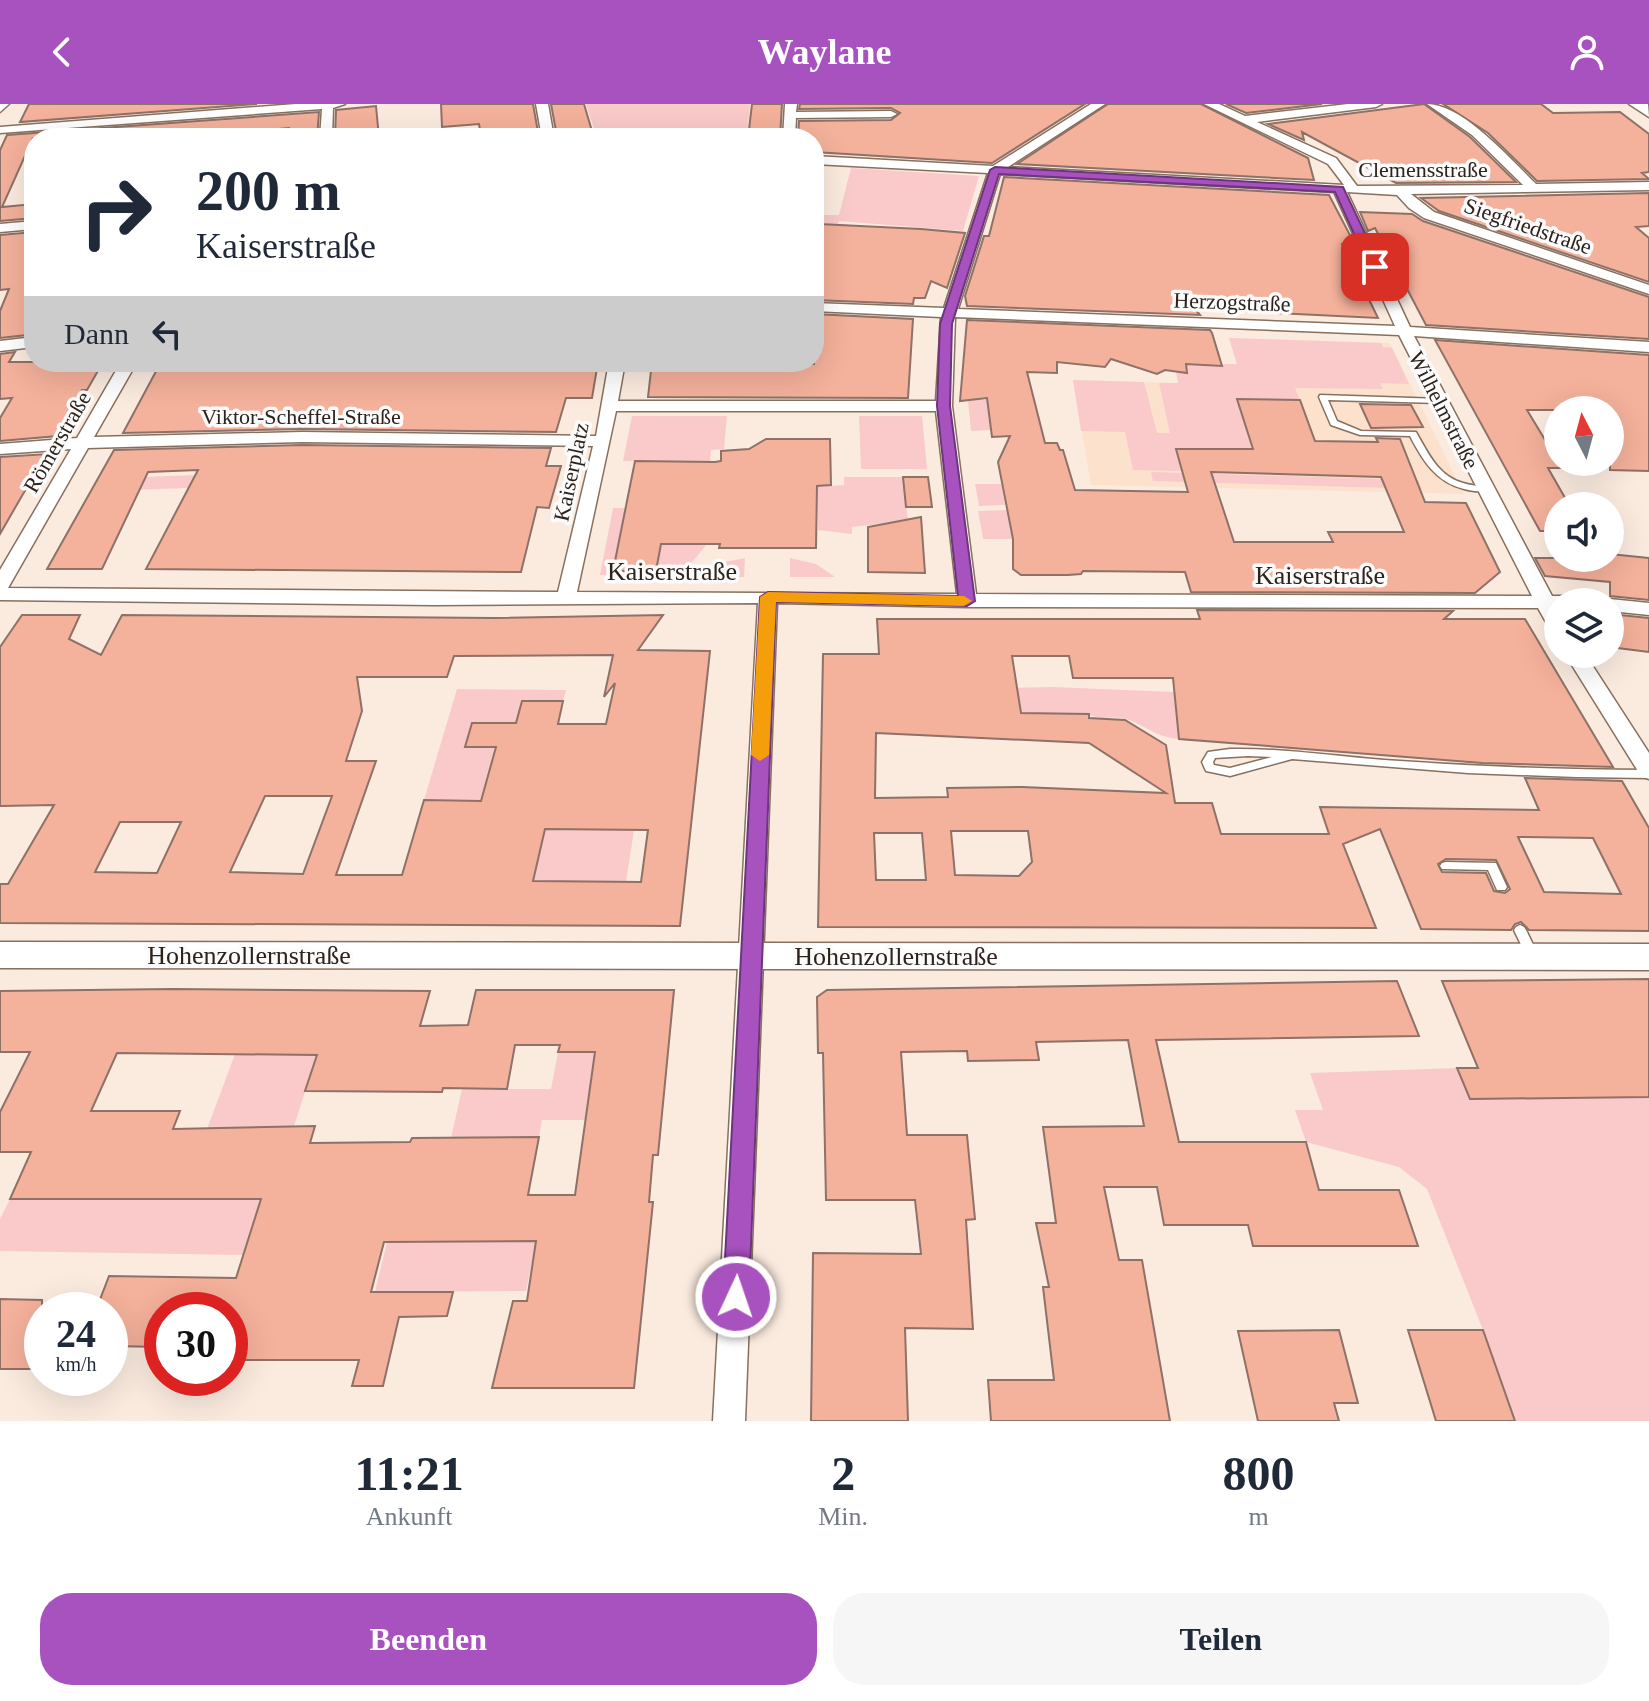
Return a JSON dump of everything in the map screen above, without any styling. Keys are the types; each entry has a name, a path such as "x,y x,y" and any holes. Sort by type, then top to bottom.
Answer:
{"main road":[{"path":"1638,104 1649,105"},
{"path":"1638,104 1649,112"}],"street":[{"path":"163,128 166,117 176,104"},
{"path":"26,128 339,104"},
{"path":"542,104 546,128"},
{"path":"967,601 944,406 946,324 995,170 1099,104"},
{"path":"1210,104 1332,161 1354,190"},
{"path":"1243,120 1376,104"},
{"path":"1433,104 1476,133 1533,188"},
{"path":"327,128 328,105"},
{"path":"790,110 891,114"},
{"path":"0,130 24,128"},
{"name":"Clemensstraße","path":"824,161 1354,190 1649,186"},
{"name":"Wilhelmstraße","path":"1339,189 1403,331 1544,604"},
{"name":"Siegfriedstraße","path":"1401,191 1413,205 1429,215 1649,290"},
{"path":"0,228 24,226"},
{"name":"Herzogstraße","path":"824,307 1403,331 1649,347"},
{"path":"0,346 24,343"},
{"name":"Römerstraße","path":"0,586 123,372"},
{"path":"610,406 615,372"},
{"name":"Kaiserplatz","path":"566,598 610,406 944,406"},
{"name":"Viktor-Scheffel-Straße","path":"0,449 82,442 256,436 603,441"},
{"name":"Kaiserstraße","path":"0,594 768,597 967,601 1542,601"},
{"path":"729,1421 768,597"},
{"path":"1624,606 1649,609"},
{"path":"1584,668 1649,772"},
{"name":"Hohenzollernstraße","path":"0,955 753,956 1526,943 1649,957"}],"lane":[{"path":"1439,401 1323,397 1334,423 1360,433 1413,434 1432,470 1461,488 1484,489"},
{"path":"1288,757 1230,772 1210,768 1207,762 1212,755 1226,753 1288,757 1500,772 1649,772"},
{"path":"1446,866 1492,866 1501,887"}],"shaded area":[{"path":"586,104 750,104 748,128 594,128"},
{"path":"851,168 979,176 963,231 839,221 838,224 824,225 824,215 839,215"},
{"path":"1229,338 1390,343 1464,494 1091,485 1073,380 1243,385"},
{"path":"1229,338 1381,343 1383,347 1392,348 1409,384 1380,383 1383,389 1295,388 1300,400 1238,399 1252,449 1176,449 1182,471 1133,470 1125,432 1081,431 1073,380 1144,382 1157,433 1170,433 1159,383 1178,383 1176,371 1186,364 1237,364"},
{"path":"968,400 987,400 991,430 971,431"},
{"path":"632,416 727,416 724,449 711,450 710,462 623,461"},
{"path":"859,416 922,416 927,469 861,469"},
{"path":"1151,472 1418,480 1422,489 1153,481"},
{"path":"197,475 189,488 129,490 143,477"},
{"path":"844,477 903,477 908,521 852,527 852,534 818,530 818,487 844,485"},
{"path":"975,484 1001,484 1005,505 979,506"},
{"path":"613,508 625,508 613,572 657,572 661,544 707,544 680,577 600,575"},
{"path":"1007,510 1013,539 983,539 978,511"},
{"path":"745,558 744,577 694,577 715,564"},
{"path":"790,558 816,564 835,577 790,577"},
{"path":"995,688 1174,692 1179,739 1163,736 1119,718 996,713"},
{"path":"457,689 566,690 563,701 522,701 516,723 495,747 481,801 424,800"},
{"path":"545,829 634,830 626,882 533,881"},
{"path":"558,1052 595,1052 585,1120 542,1120 539,1137 451,1138 462,1089 551,1089"},
{"path":"235,1054 317,1055 294,1126 207,1129"},
{"path":"1457,1068 1470,1099 1649,1097 1649,1421 1515,1421 1427,1189 1399,1167 1306,1142 1295,1110 1323,1110 1310,1073"},
{"path":"10,1199 270,1200 249,1236 243,1255 0,1251 0,1219"},
{"path":"536,1241 526,1291 375,1292 387,1242"}],"building":[{"path":"29,104 257,104 20,122"},
{"path":"441,104 533,104 537,128 480,128 479,124 442,127"},
{"path":"551,104 584,104 591,128 555,128"},
{"path":"752,104 782,104 781,128 749,128"},
{"path":"800,104 1085,104 992,163 824,153 824,128 799,128 799,121 891,120 900,113 891,108 799,109"},
{"path":"1108,104 1201,104 1308,158 1314,180 1017,164"},
{"path":"1226,104 1322,104 1246,113"},
{"path":"1424,104 1470,137 1516,182 1396,183 1302,132 1304,140 1268,124"},
{"path":"1443,104 1541,104 1553,113 1620,112 1649,134 1649,172 1642,173 1649,179 1537,181 1488,133"},
{"path":"376,106 378,128 335,128 336,110"},
{"path":"319,112 318,128 102,128"},
{"path":"24,134 24,158 2,207 24,205 24,219 0,221 0,150 7,135"},
{"path":"1004,177 1329,195 1352,239 1342,244 1378,318 1195,309 1200,315 967,306 965,296 984,236 989,236"},
{"path":"1649,193 1649,226 1636,227 1649,238 1649,282 1439,211 1421,198"},
{"path":"1360,212 1412,214 1423,221 1649,297 1649,339 1426,325 1375,228 1368,231"},
{"path":"824,224 965,233 947,288 931,281 925,298 914,298 913,304 824,300"},
{"path":"24,233 24,335 0,338 0,311 9,289 0,290 0,235"},
{"path":"824,315 913,319 908,398 648,397 651,372 824,372"},
{"path":"967,320 1210,330 1222,366 1186,364 1187,373 1165,370 1157,374 1111,359 1105,367 1057,362 1057,373 1027,372 1045,443 1057,443 1063,450 1075,490 1188,492 1176,449 1253,449 1237,399 1300,400 1315,441 1378,442 1376,438 1400,439 1425,502 1466,503 1500,572 1475,593 1191,592 1185,572 1083,571 1068,575 1021,575 1013,569 1013,539 998,462 1010,436 992,437 987,398 960,401","holes":["1211,472 1381,477 1404,532 1328,532 1333,542 1234,542"]},
{"path":"1435,340 1649,355 1649,471 1624,470 1624,396 1544,396 1544,410 1527,410 1544,438 1544,476 1553,476 1562,492 1544,492 1544,531 1540,531"},
{"path":"15,352 9,362 24,362 24,372 97,372 87,390 82,390 58,436 0,441 0,418 12,398 0,399 0,354"},
{"path":"156,372 596,372 592,398 566,398 556,432 302,429 123,433"},
{"path":"1360,404 1411,405 1423,427 1371,428"},
{"path":"766,439 830,439 831,485 817,486 816,548 719,548 720,544 661,544 656,571 613,571 635,461 721,461 721,451 749,449"},
{"path":"302,445 551,448 546,466 561,466 549,508 537,507 521,572 146,569 198,470 148,472 102,569 47,569 114,450"},
{"path":"48,454 23,494 0,534 0,457"},
{"path":"903,477 928,477 932,507 906,507"},
{"path":"921,517 925,573 868,572 868,527"},
{"path":"1624,555 1649,558 1649,600 1624,597 1624,588 1610,588 1610,582 1545,576 1535,558 1544,558 1544,572 1624,572"},
{"path":"1197,610 1453,611 1444,619 1525,619 1544,651 1544,668 1554,668 1613,767 1482,763 1179,739 1173,678 1073,678 1069,656 1012,656 1021,713 1089,714 1089,718 1125,720 1166,745 1175,803 1212,803 1221,834 1329,834 1320,807 1539,810 1525,778 1622,781 1649,828 1649,931 1529,930 1521,922 1511,930 1421,929 1380,829 1343,844 1376,928 818,927 823,654 879,654 877,619 1200,619","holes":["876,733 1089,743 1166,793 1022,787 947,788 948,797 875,798","951,831 1028,831 1032,862 1019,876 955,875","874,833 922,833 926,880 876,880","1518,837 1593,838 1621,894 1544,892","1446,859 1496,860 1510,889 1505,893 1494,891 1486,873 1442,872 1438,864"]},
{"path":"22,615 80,615 69,639 101,655 122,615 494,618 663,615 638,650 710,651 680,926 0,923 0,884 8,884 54,805 0,806 0,647","holes":["613,655 604,697 615,683 606,724 558,724 563,701 522,701 516,723 472,723 465,747 496,747 481,801 424,800 402,875 336,875 376,761 346,761 362,711 357,677 447,677 454,656","265,796 332,796 303,874 230,872","120,822 181,822 157,873 95,872","545,829 648,830 641,882 533,881"]},
{"path":"1624,615 1649,618 1649,652 1624,649"},
{"path":"1649,979 1649,1097 1470,1099 1457,1068 1478,1068 1442,981"},
{"path":"1397,981 1419,1036 1156,1040 1179,1142 1306,1142 1319,1190 1399,1190 1418,1246 1253,1246 1248,1225 1164,1225 1157,1187 1104,1187 1119,1260 1142,1260 1170,1421 991,1421 988,1380 1054,1380 1043,1287 1049,1287 1036,1223 1056,1223 1043,1127 1144,1126 1128,1040 1036,1042 1039,1060 968,1061 967,1051 901,1052 907,1135 967,1135 975,1219 966,1220 973,1329 905,1328 908,1421 811,1421 813,1253 921,1254 915,1200 826,1200 823,1053 818,1053 817,997 827,990"},
{"path":"476,990 674,990 658,1155 653,1155 649,1202 653,1202 634,1388 492,1388 513,1301 527,1301 536,1241 384,1242 371,1292 453,1292 447,1316 399,1317 383,1386 352,1386 359,1360 248,1360 248,1292 144,1292 144,1347 128,1346 128,1292 103,1292 109,1276 236,1278 261,1199 10,1199 31,1152 0,1152 0,1112 30,1052 0,1052 0,991 430,991 420,1026 468,1025","holes":["515,1045 560,1045 558,1052 595,1052 575,1195 528,1195 539,1137 310,1143 315,1126 173,1129 180,1111 91,1111 117,1053 317,1055 305,1091 442,1092 443,1088 507,1089"]},
{"path":"0,1299 24,1300 24,1369 0,1369"},
{"path":"1339,1330 1358,1403 1334,1403 1339,1421 1258,1421 1238,1331"},
{"path":"1408,1330 1483,1330 1515,1421 1436,1421"}],"slow traffic":[{"path":"760,755 768,597 964,601"}],"route":[{"path":"736,1297 768,597 967,601 944,406 946,324 995,170 1339,189 1375,267"}]}
